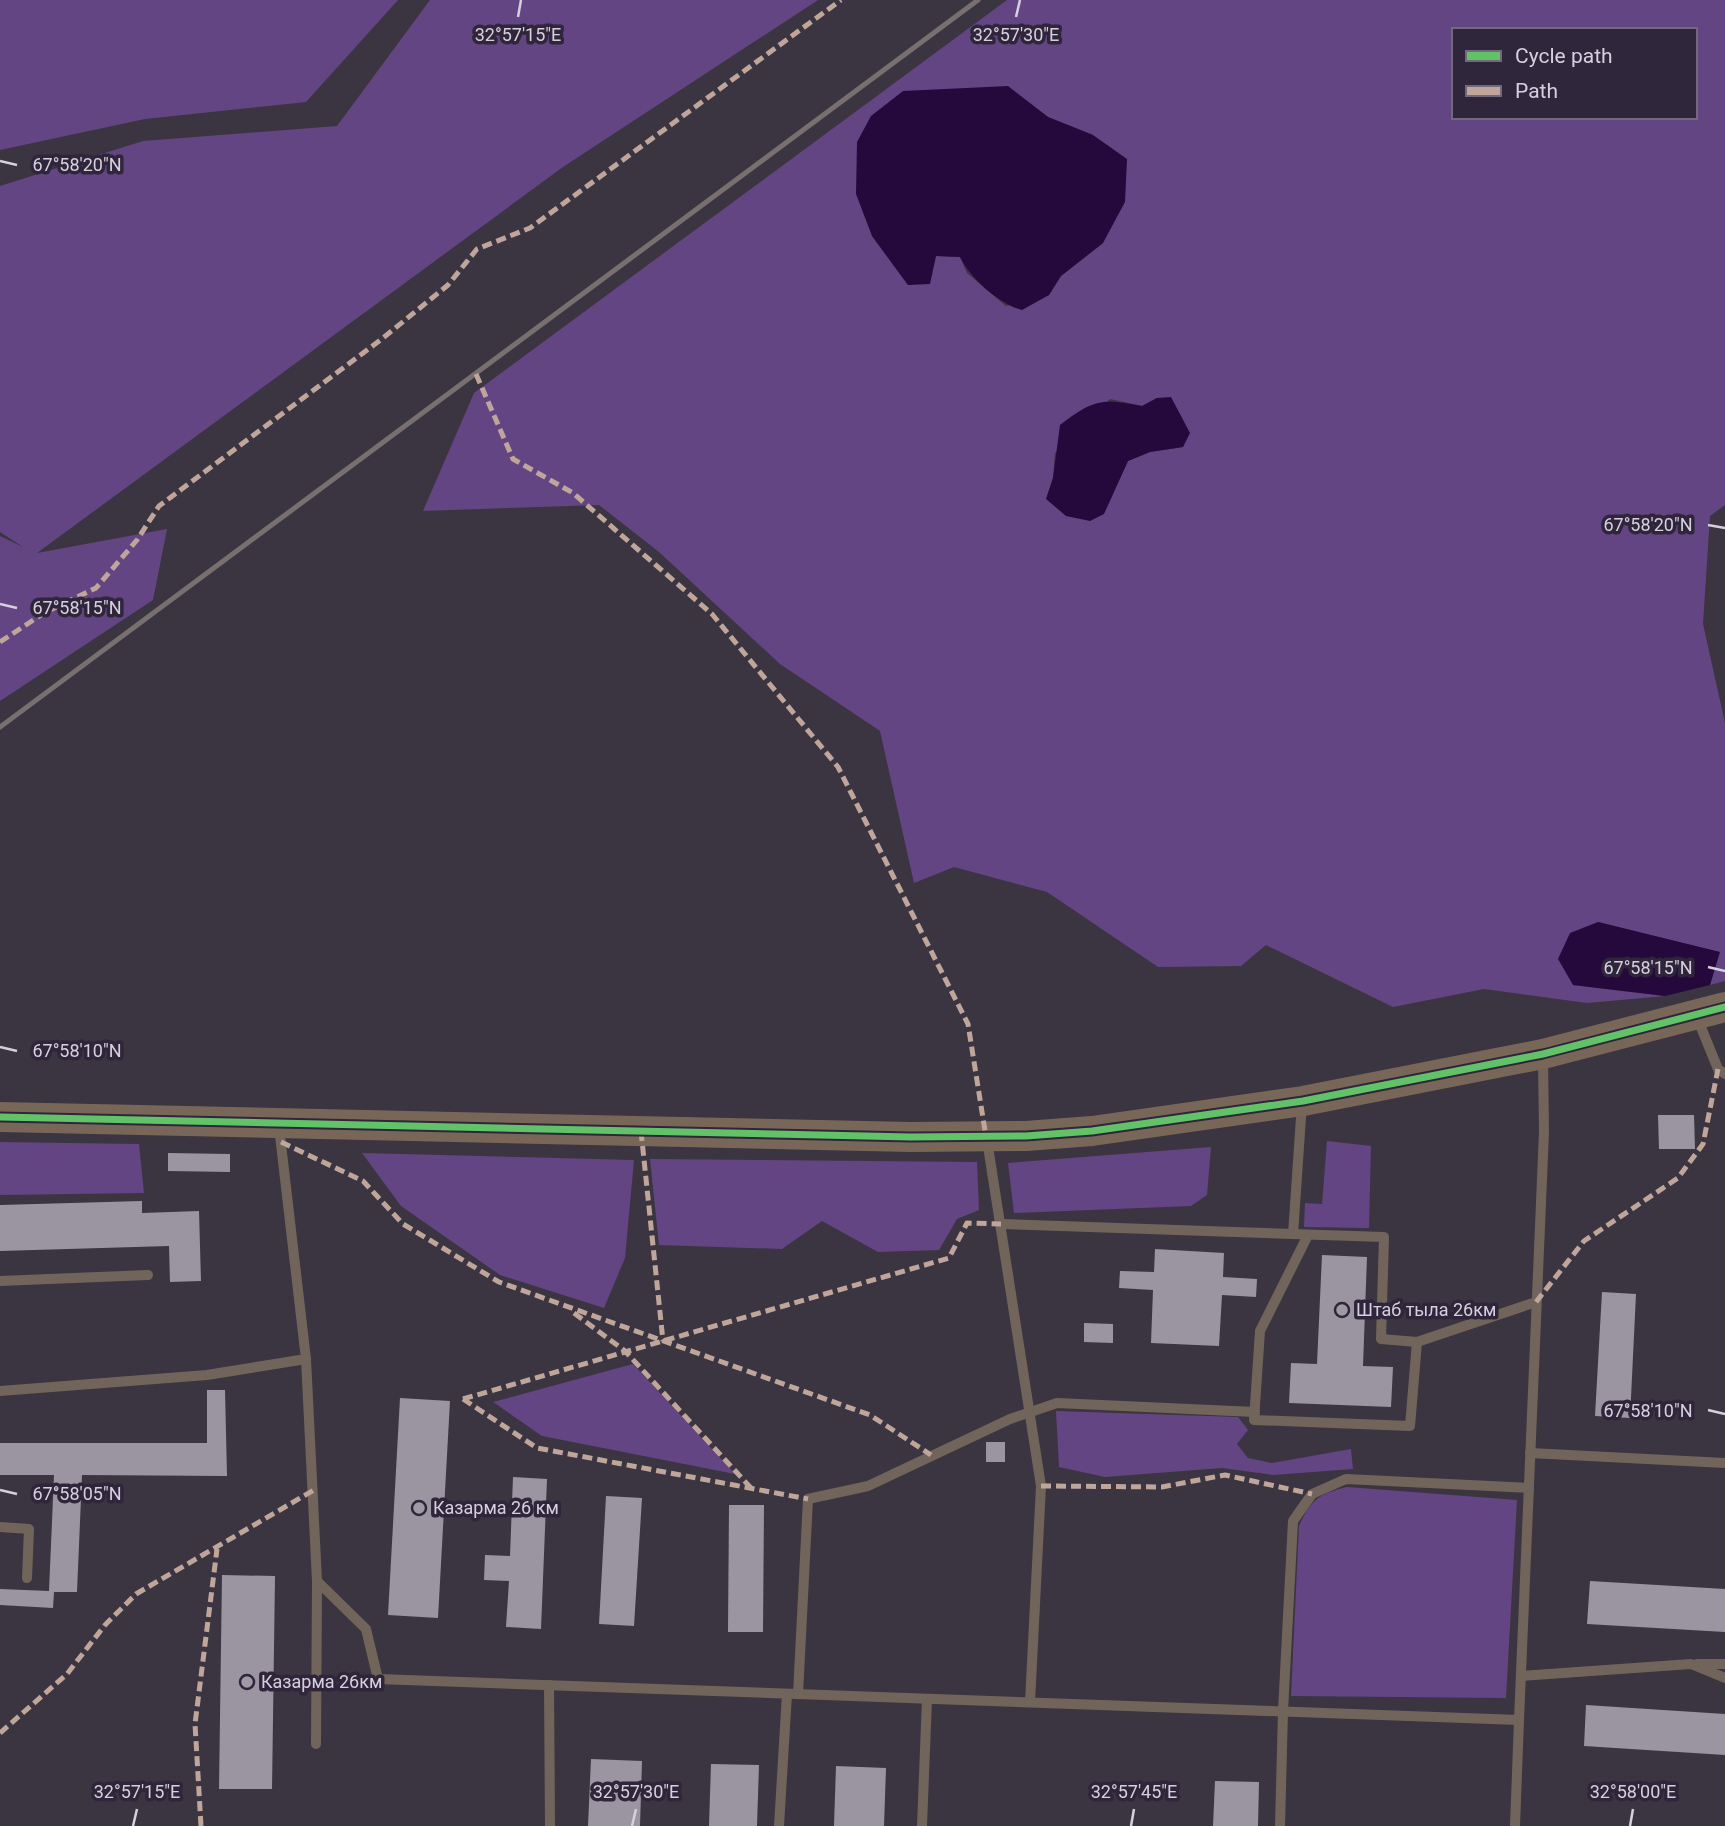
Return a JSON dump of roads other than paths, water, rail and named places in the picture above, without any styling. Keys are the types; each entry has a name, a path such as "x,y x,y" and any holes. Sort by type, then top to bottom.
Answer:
{"street":[{"path":"0,1117 986,1137 1139,1126 1303,1101 1543,1054 1725,1007"}],"lane":[{"path":"1696,1015 1718,1069 1725,1074"},
{"path":"1515,1826 1544,1132 1543,1054"},
{"path":"1293,1234 1303,1101"},
{"path":"279,1122 306,1359 317,1581 316,1744"},
{"path":"986,1137 1041,1486 1030,1702"},
{"path":"1001,1224 1384,1237 1381,1339 1417,1342 1536,1302"},
{"path":"1308,1235 1260,1331 1254,1420 1410,1426 1417,1342"},
{"path":"0,1281 148,1276"},
{"path":"0,1391 207,1375 306,1359"},
{"path":"779,1826 793,1694 808,1499 868,1486 1028,1412 1057,1403 1255,1412"},
{"path":"1530,1453 1725,1463"},
{"path":"1280,1826 1293,1521 1312,1494 1346,1479 1529,1488"},
{"path":"0,1527 29,1529 27,1577"},
{"path":"317,1581 366,1629 378,1679 1519,1720"},
{"path":"1691,1664 1725,1678"},
{"path":"1521,1676 1725,1664"},
{"path":"549,1685 550,1826"},
{"path":"922,1826 927,1699"}],"railway":[{"path":"0,727 978,0"}],"place":[{"name":"Штаб тыла 26км","path":"1342,1310"},
{"name":"Казарма 26 км","path":"419,1508"},
{"name":"Казарма 26км","path":"247,1682"}]}
